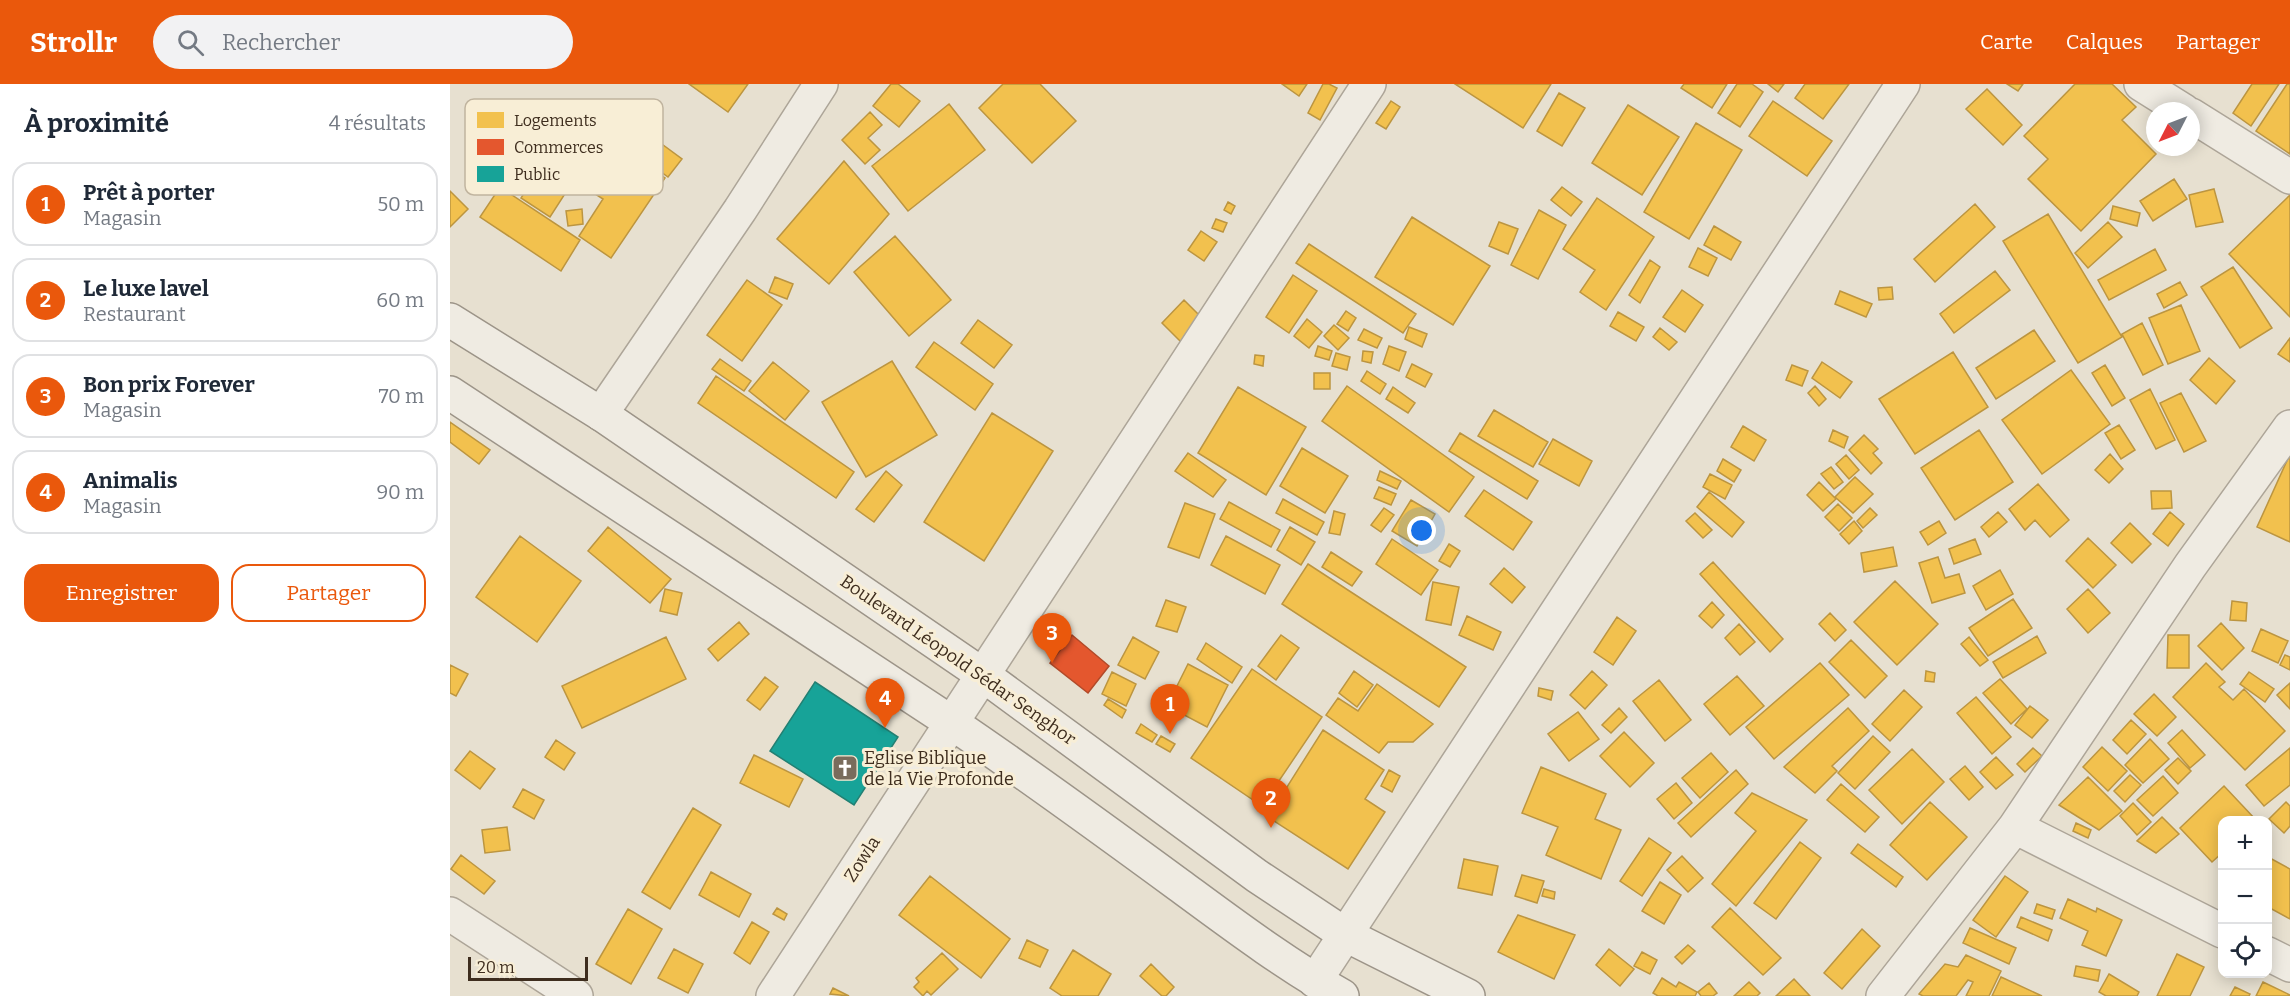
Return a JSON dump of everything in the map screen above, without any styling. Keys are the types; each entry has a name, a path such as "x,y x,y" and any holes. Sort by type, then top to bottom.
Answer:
{"street":[{"path":"601,414 740,210 822,84"},
{"name":"Zowla","path":"773,996 1369,84"},
{"path":"450,393 1017,767 1225,919 1328,989 1346,935 1903,84"},
{"path":"2141,84 2170,102"},
{"path":"2200,121 2290,177"},
{"name":"Boulevard Léopold Sédar Senghor","path":"450,320 601,414 984,675 1257,876 1346,935 1468,996"},
{"path":"1883,996 2015,827 2190,566 2290,427"},
{"path":"2015,827 2218,928"},
{"path":"450,914 576,996"},
{"path":"2272,956 2290,965"}],"building: Logements":[{"path":"689,84 748,84 728,112"},
{"path":"891,84 898,84 920,101 899,127 873,106"},
{"path":"1003,84 1040,84 1076,121 1032,163 979,108"},
{"path":"1282,84 1307,84 1299,96"},
{"path":"1323,84 1337,88 1320,120 1308,113"},
{"path":"1455,84 1551,84 1523,128"},
{"path":"1684,84 1727,84 1712,108 1681,88"},
{"path":"1737,84 1752,84 1763,92 1740,127 1718,113"},
{"path":"1768,84 1784,84 1778,92"},
{"path":"1805,84 1849,84 1823,119 1795,98"},
{"path":"2007,84 2023,84 2018,91"},
{"path":"2075,84 2112,84 2136,107 2122,120 2146,144 2146,156 2154,156 2081,231 2028,179 2048,159 2024,136"},
{"path":"2252,84 2279,84 2251,126 2233,113"},
{"path":"2287,84 2290,84 2290,154 2256,131"},
{"path":"1987,89 2022,125 2003,145 1966,109"},
{"path":"1559,93 1585,108 1562,146 1537,131"},
{"path":"1391,101 1400,107 1386,129 1376,123"},
{"path":"1773,101 1832,141 1807,176 1749,136"},
{"path":"949,104 985,150 908,211 872,166"},
{"path":"1628,105 1679,137 1642,195 1592,163"},
{"path":"870,112 882,125 868,138 880,150 865,164 842,140"},
{"path":"1696,123 1742,150 1689,239 1644,212"},
{"path":"663,145 682,159 668,177 663,173"},
{"path":"844,161 889,214 829,284 777,239"},
{"path":"2174,179 2187,199 2153,221 2140,201"},
{"path":"1562,187 1582,202 1571,216 1551,200"},
{"path":"2214,189 2223,222 2196,227 2189,195"},
{"path":"450,191 468,209 450,227"},
{"path":"495,195 512,195 580,240 561,271 480,217"},
{"path":"523,195 564,195 550,217 521,198"},
{"path":"597,195 654,195 611,258 579,236 603,199"},
{"path":"2290,195 2290,317 2229,254"},
{"path":"1597,198 1654,237 1606,310 1580,292 1595,270 1563,249"},
{"path":"1228,202 1235,206 1231,214 1224,210"},
{"path":"1975,204 1995,227 1935,282 1914,259"},
{"path":"2113,206 2140,213 2137,226 2110,219"},
{"path":"582,209 583,224 568,226 566,211"},
{"path":"1539,210 1566,225 1538,279 1511,265"},
{"path":"2048,214 2122,337 2078,363 2003,241"},
{"path":"1412,217 1490,266 1453,325 1375,277"},
{"path":"1216,219 1227,223 1223,232 1212,228"},
{"path":"1499,222 1518,229 1508,254 1489,246"},
{"path":"2108,222 2122,237 2088,268 2075,253"},
{"path":"1714,226 1741,242 1731,260 1704,245"},
{"path":"1201,231 1217,242 1204,261 1188,250"},
{"path":"895,236 951,300 909,336 854,272"},
{"path":"1309,244 1416,314 1403,333 1296,263"},
{"path":"1698,248 1717,258 1708,276 1689,267"},
{"path":"2155,249 2166,270 2109,300 2098,280"},
{"path":"1650,260 1660,267 1640,303 1629,295"},
{"path":"2233,267 2272,328 2240,348 2201,287"},
{"path":"1995,271 2010,290 1954,333 1940,314"},
{"path":"1293,275 1317,291 1289,333 1266,317"},
{"path":"775,277 793,284 787,299 769,292"},
{"path":"747,280 782,305 742,361 707,335"},
{"path":"2180,282 2187,295 2164,308 2157,294"},
{"path":"1892,287 1893,299 1879,300 1878,288"},
{"path":"1682,290 1703,305 1685,332 1663,317"},
{"path":"1840,291 1872,304 1866,317 1835,304"},
{"path":"1184,300 1205,321 1183,344 1162,323"},
{"path":"2181,305 2200,351 2168,364 2149,318"},
{"path":"1346,311 1356,318 1348,331 1337,324"},
{"path":"1618,312 1644,327 1636,341 1610,326"},
{"path":"1307,319 1322,332 1309,348 1294,336"},
{"path":"978,320 1012,345 994,368 961,343"},
{"path":"2142,323 2163,365 2143,375 2122,334"},
{"path":"1334,325 1349,338 1338,350 1324,336"},
{"path":"1409,327 1427,334 1422,347 1405,339"},
{"path":"1660,328 1677,342 1669,350 1653,337"},
{"path":"1364,329 1382,338 1377,348 1358,340"},
{"path":"2034,330 2055,361 1996,399 1976,368"},
{"path":"2290,338 2290,362 2278,354"},
{"path":"934,342 993,384 975,410 916,367"},
{"path":"1318,346 1332,351 1329,360 1315,356"},
{"path":"1389,346 1406,352 1399,371 1383,364"},
{"path":"1363,351 1373,352 1371,363 1362,361"},
{"path":"1953,352 1988,407 1915,454 1879,399"},
{"path":"1336,353 1350,357 1347,370 1332,366"},
{"path":"1255,355 1264,356 1263,366 1254,364"},
{"path":"2209,358 2235,381 2216,404 2190,380"},
{"path":"720,359 751,381 744,391 712,369"},
{"path":"892,361 937,435 866,477 822,402"},
{"path":"773,362 809,391 785,420 749,391"},
{"path":"1822,362 1852,382 1840,398 1812,378"},
{"path":"1412,364 1432,374 1425,387 1406,377"},
{"path":"1792,365 1808,371 1802,386 1786,380"},
{"path":"2105,365 2125,398 2112,406 2092,373"},
{"path":"2071,370 2110,424 2042,474 2002,420"},
{"path":"1367,371 1386,384 1380,394 1361,381"},
{"path":"1314,373 1330,373 1330,389 1314,389"},
{"path":"716,376 854,472 836,498 698,403"},
{"path":"1347,386 1474,477 1449,512 1322,421"},
{"path":"1815,386 1826,399 1819,406 1808,393"},
{"path":"1238,387 1306,427 1266,495 1198,453"},
{"path":"1393,387 1415,403 1408,413 1386,399"},
{"path":"2150,389 2175,440 2156,449 2130,400"},
{"path":"2181,393 2206,441 2184,452 2160,403"},
{"path":"1494,410 1548,442 1533,467 1478,436"},
{"path":"992,413 1053,451 984,561 924,522"},
{"path":"450,422 490,450 479,464 450,442"},
{"path":"2119,425 2135,450 2121,459 2105,433"},
{"path":"1743,426 1766,440 1754,461 1731,447"},
{"path":"1833,430 1848,437 1844,448 1829,441"},
{"path":"1979,430 2013,482 1955,520 1921,468"},
{"path":"1460,433 1538,481 1527,499 1449,451"},
{"path":"1864,435 1878,449 1873,453 1882,463 1871,474 1849,450"},
{"path":"1553,439 1592,461 1579,486 1539,464"},
{"path":"1302,448 1348,476 1325,513 1280,486"},
{"path":"1188,453 1226,480 1213,497 1175,471"},
{"path":"2110,454 2123,469 2109,483 2095,470"},
{"path":"2290,454 2290,542 2257,527"},
{"path":"1846,455 1859,470 1849,479 1836,464"},
{"path":"1723,459 1741,470 1734,482 1717,471"},
{"path":"1831,467 1843,482 1834,489 1821,474"},
{"path":"886,471 902,485 874,522 856,509"},
{"path":"1380,471 1401,481 1397,489 1377,480"},
{"path":"1710,474 1732,485 1725,499 1703,487"},
{"path":"1855,477 1873,494 1853,513 1835,497"},
{"path":"1819,482 1836,499 1823,511 1807,495"},
{"path":"2038,484 2069,520 2050,537 2035,520 2025,530 2009,509"},
{"path":"1379,487 1396,494 1391,505 1374,498"},
{"path":"1484,490 1532,522 1513,550 1465,516"},
{"path":"2151,491 2171,491 2172,508 2152,509"},
{"path":"1709,492 1744,522 1732,537 1697,507"},
{"path":"1283,499 1324,522 1317,535 1276,513"},
{"path":"1411,500 1435,514 1417,546 1392,531"},
{"path":"1229,502 1280,530 1271,547 1220,519"},
{"path":"1185,503 1215,514 1199,558 1168,547"},
{"path":"1838,504 1852,518 1839,531 1825,517"},
{"path":"1384,508 1394,515 1381,532 1371,525"},
{"path":"1870,508 1877,515 1863,528 1857,521"},
{"path":"1334,511 1345,514 1340,535 1329,533"},
{"path":"1998,512 2007,522 1989,537 1981,527"},
{"path":"2170,512 2184,524 2168,546 2153,534"},
{"path":"1695,513 1712,530 1703,538 1686,521"},
{"path":"1854,521 1862,531 1849,544 1840,534"},
{"path":"1939,521 1946,533 1928,545 1920,532"},
{"path":"2130,523 2151,544 2132,563 2111,543"},
{"path":"608,527 671,579 650,603 588,551"},
{"path":"1290,527 1315,542 1301,565 1277,550"},
{"path":"520,536 581,581 537,642 476,597"},
{"path":"1226,536 1280,565 1265,594 1211,565"},
{"path":"2088,538 2116,565 2093,588 2066,561"},
{"path":"1392,539 1438,570 1421,595 1376,564"},
{"path":"1975,539 1981,554 1954,564 1949,549"},
{"path":"1449,544 1460,551 1450,567 1439,561"},
{"path":"1893,547 1897,566 1864,572 1861,553"},
{"path":"1331,552 1362,572 1352,586 1322,567"},
{"path":"1938,557 1945,578 1959,574 1965,593 1932,603 1919,563"},
{"path":"1713,562 1783,639 1770,652 1700,574"},
{"path":"1308,564 1466,667 1439,707 1282,604"},
{"path":"1504,568 1525,587 1512,603 1490,584"},
{"path":"2000,570 2013,594 1986,610 1973,586"},
{"path":"1895,581 1938,624 1897,665 1854,622"},
{"path":"1433,582 1459,587 1451,625 1426,620"},
{"path":"665,589 682,593 677,615 660,611"},
{"path":"2088,589 2110,613 2088,633 2067,609"},
{"path":"2013,599 2032,628 1988,656 1969,628"},
{"path":"1166,600 1186,607 1177,632 1156,626"},
{"path":"2232,601 2247,603 2246,621 2230,620"},
{"path":"1712,602 1724,615 1712,628 1699,616"},
{"path":"1830,613 1846,630 1835,641 1819,624"},
{"path":"1467,616 1501,632 1493,650 1459,635"},
{"path":"1617,617 1636,631 1613,665 1594,652"},
{"path":"739,622 749,634 718,661 708,649"},
{"path":"2221,623 2244,648 2222,670 2198,646"},
{"path":"1739,624 1755,642 1740,655 1725,638"},
{"path":"2261,629 2288,641 2278,663 2252,651"},
{"path":"1281,635 1299,648 1276,680 1258,666"},
{"path":"2168,635 2189,635 2189,668 2167,668"},
{"path":"2037,636 2046,653 2003,678 1993,662"},
{"path":"666,637 686,679 582,728 562,686"},
{"path":"1133,637 1159,652 1145,679 1118,665"},
{"path":"1969,637 1988,660 1980,666 1961,644"},
{"path":"1851,640 1887,676 1865,698 1829,662"},
{"path":"1206,643 1242,667 1232,683 1197,659"},
{"path":"2285,655 2290,657 2290,670 2280,665"},
{"path":"1820,663 1849,695 1774,759 1746,727"},
{"path":"2206,663 2225,682 2219,687 2233,700 2244,689 2285,731 2245,770 2173,697"},
{"path":"1188,664 1228,685 1207,727 1167,706"},
{"path":"450,665 468,674 456,696 450,693"},
{"path":"1252,669 1322,717 1262,806 1191,758"},
{"path":"1354,671 1373,685 1357,707 1339,693"},
{"path":"1592,671 1607,685 1585,709 1570,695"},
{"path":"1926,671 1935,673 1934,682 1925,681"},
{"path":"1112,672 1136,684 1126,706 1102,694"},
{"path":"2249,672 2274,689 2265,702 2240,684"},
{"path":"1737,676 1764,706 1730,735 1704,704"},
{"path":"765,677 778,687 760,710 747,700"},
{"path":"2000,679 2027,709 2011,724 1983,693"},
{"path":"1659,680 1691,720 1665,741 1633,701"},
{"path":"2290,683 2290,709 2277,695"},
{"path":"1377,684 1433,724 1413,742 1388,742 1379,753 1326,715 1338,698 1358,711"},
{"path":"1539,688 1553,691 1551,700 1538,696"},
{"path":"1904,690 1922,707 1890,741 1872,724"},
{"path":"2154,694 2176,717 2157,736 2134,714"},
{"path":"1976,697 2011,737 1992,754 1957,713"},
{"path":"1108,699 1126,710 1122,718 1104,705"},
{"path":"2030,706 2048,720 2032,738 2015,725"},
{"path":"1619,708 1627,717 1611,733 1602,725"},
{"path":"1848,708 1869,731 1832,766 1837,771 1815,793 1784,767"},
{"path":"1578,712 1599,739 1569,761 1548,734"},
{"path":"2131,720 2146,734 2127,754 2113,740"},
{"path":"1141,724 1157,735 1152,742 1136,733"},
{"path":"1323,730 1384,770 1365,799 1385,812 1348,869 1268,817"},
{"path":"2182,730 2205,755 2190,768 2168,743"},
{"path":"1624,732 1654,763 1630,787 1600,756"},
{"path":"1161,736 1175,744 1170,752 1156,744"},
{"path":"1873,736 1890,752 1855,789 1838,773"},
{"path":"2150,739 2169,759 2143,783 2125,765"},
{"path":"556,740 575,753 564,770 545,757"},
{"path":"2102,747 2127,771 2108,791 2083,767"},
{"path":"2033,748 2042,756 2025,772 2017,764"},
{"path":"2290,748 2290,785 2264,806 2246,785"},
{"path":"1912,749 1944,782 1902,824 1869,790"},
{"path":"470,751 495,769 480,789 455,770"},
{"path":"1711,753 1728,772 1700,798 1682,778"},
{"path":"754,755 803,779 789,807 740,783"},
{"path":"1996,757 2013,775 1996,789 1980,772"},
{"path":"2178,758 2191,771 2178,784 2165,770"},
{"path":"1965,766 1983,787 1969,800 1950,779"},
{"path":"1541,767 1606,794 1595,819 1621,830 1601,879 1546,855 1558,827 1522,813"},
{"path":"1389,770 1400,776 1392,792 1381,786"},
{"path":"1736,770 1748,784 1691,837 1678,823"},
{"path":"2130,775 2141,785 2125,802 2114,791"},
{"path":"2163,776 2178,793 2153,816 2137,800"},
{"path":"2088,777 2122,811 2099,830 2059,805"},
{"path":"1676,783 1692,803 1674,819 1657,799"},
{"path":"1841,784 1879,817 1865,832 1827,800"},
{"path":"2224,786 2252,816 2218,816 2218,857 2212,862 2180,828"},
{"path":"523,789 544,800 534,819 513,807"},
{"path":"1752,793 1807,820 1736,906 1712,884 1756,831 1735,813"},
{"path":"1930,802 1967,837 1927,880 1890,845"},
{"path":"2286,802 2290,806 2290,826 2284,833 2272,822 2272,816"},
{"path":"2133,803 2151,822 2137,835 2120,816"},
{"path":"693,808 721,825 670,909 642,892"},
{"path":"2162,817 2179,834 2156,853 2137,841"},
{"path":"2076,823 2091,830 2088,838 2073,831"},
{"path":"507,827 510,850 485,853 482,830"},
{"path":"1649,838 1671,853 1642,896 1620,881"},
{"path":"1800,842 1821,858 1776,919 1754,903"},
{"path":"1858,844 1903,877 1896,887 1851,853"},
{"path":"461,855 495,881 484,894 451,869"},
{"path":"1682,856 1703,878 1688,892 1667,870"},
{"path":"1464,859 1498,866 1492,895 1458,888"},
{"path":"2272,859 2290,869 2290,919 2272,909"},
{"path":"711,872 751,894 739,917 699,895"},
{"path":"1522,875 1544,881 1537,903 1515,896"},
{"path":"930,876 1010,939 981,978 899,915"},
{"path":"2005,876 2028,892 1996,937 1973,920"},
{"path":"1660,882 1681,895 1664,924 1642,911"},
{"path":"1544,889 1555,892 1554,899 1542,896"},
{"path":"2068,899 2096,912 2097,908 2122,920 2106,956 2082,945 2088,931 2060,918"},
{"path":"2037,904 2055,910 2052,919 2034,913"},
{"path":"777,908 787,914 784,920 773,914"},
{"path":"1730,908 1781,958 1763,975 1712,927"},
{"path":"628,909 662,929 631,984 596,964"},
{"path":"1518,915 1575,935 1554,979 1498,952"},
{"path":"2021,917 2052,930 2048,941 2017,927"},
{"path":"752,922 769,932 750,964 734,953"},
{"path":"1970,928 2016,948 2009,964 1963,943"},
{"path":"1862,929 1880,946 1842,989 1824,973"},
{"path":"1027,940 1048,950 1040,967 1019,958"},
{"path":"1688,945 1695,951 1682,964 1675,957"},
{"path":"674,949 703,964 688,993 658,978"},
{"path":"1609,949 1634,969 1620,986 1596,965"},
{"path":"1073,950 1111,974 1098,996 1062,996 1050,988"},
{"path":"1642,952 1657,960 1650,974 1634,966"},
{"path":"942,953 958,969 931,995 927,991 923,996 914,987 919,982 916,978"},
{"path":"2177,954 2204,967 2190,996 2157,996"},
{"path":"1966,955 2001,971 1989,996 1966,996 1973,982 1968,980 1956,996 1919,994 1945,964 1958,967"},
{"path":"1151,964 1174,987 1166,996 1162,996 1140,976"},
{"path":"2076,966 2100,970 2098,981 2074,976"},
{"path":"2109,974 2139,992 2137,996 2106,996 2099,992"},
{"path":"2001,977 2042,996 1992,996"},
{"path":"1662,978 1676,987 1679,982 1697,992 1695,996 1658,996 1653,993"},
{"path":"1794,979 1810,996 1776,996"},
{"path":"1749,982 1760,993 1757,996 1734,996"},
{"path":"2263,982 2290,995 2290,996 2256,996"},
{"path":"1709,983 1717,993 1713,996 1701,996 1698,992"},
{"path":"2235,987 2250,994 2249,996 2230,996"},
{"path":"833,988 849,996 830,994"}],"building: Commerces":[{"path":"1072,635 1109,666 1088,693 1050,663"}],"building: Public":[{"path":"815,682 898,737 854,805 770,751"}],"place":[{"name":"Bon prix Forever","path":"1052,663"},
{"name":"Animalis","path":"885,728"},
{"name":"Prêt à porter","path":"1170,734"},
{"name":"Eglise Biblique de la Vie Profonde","path":"845,768"},
{"name":"Le luxe lavel","path":"1271,828"}]}
